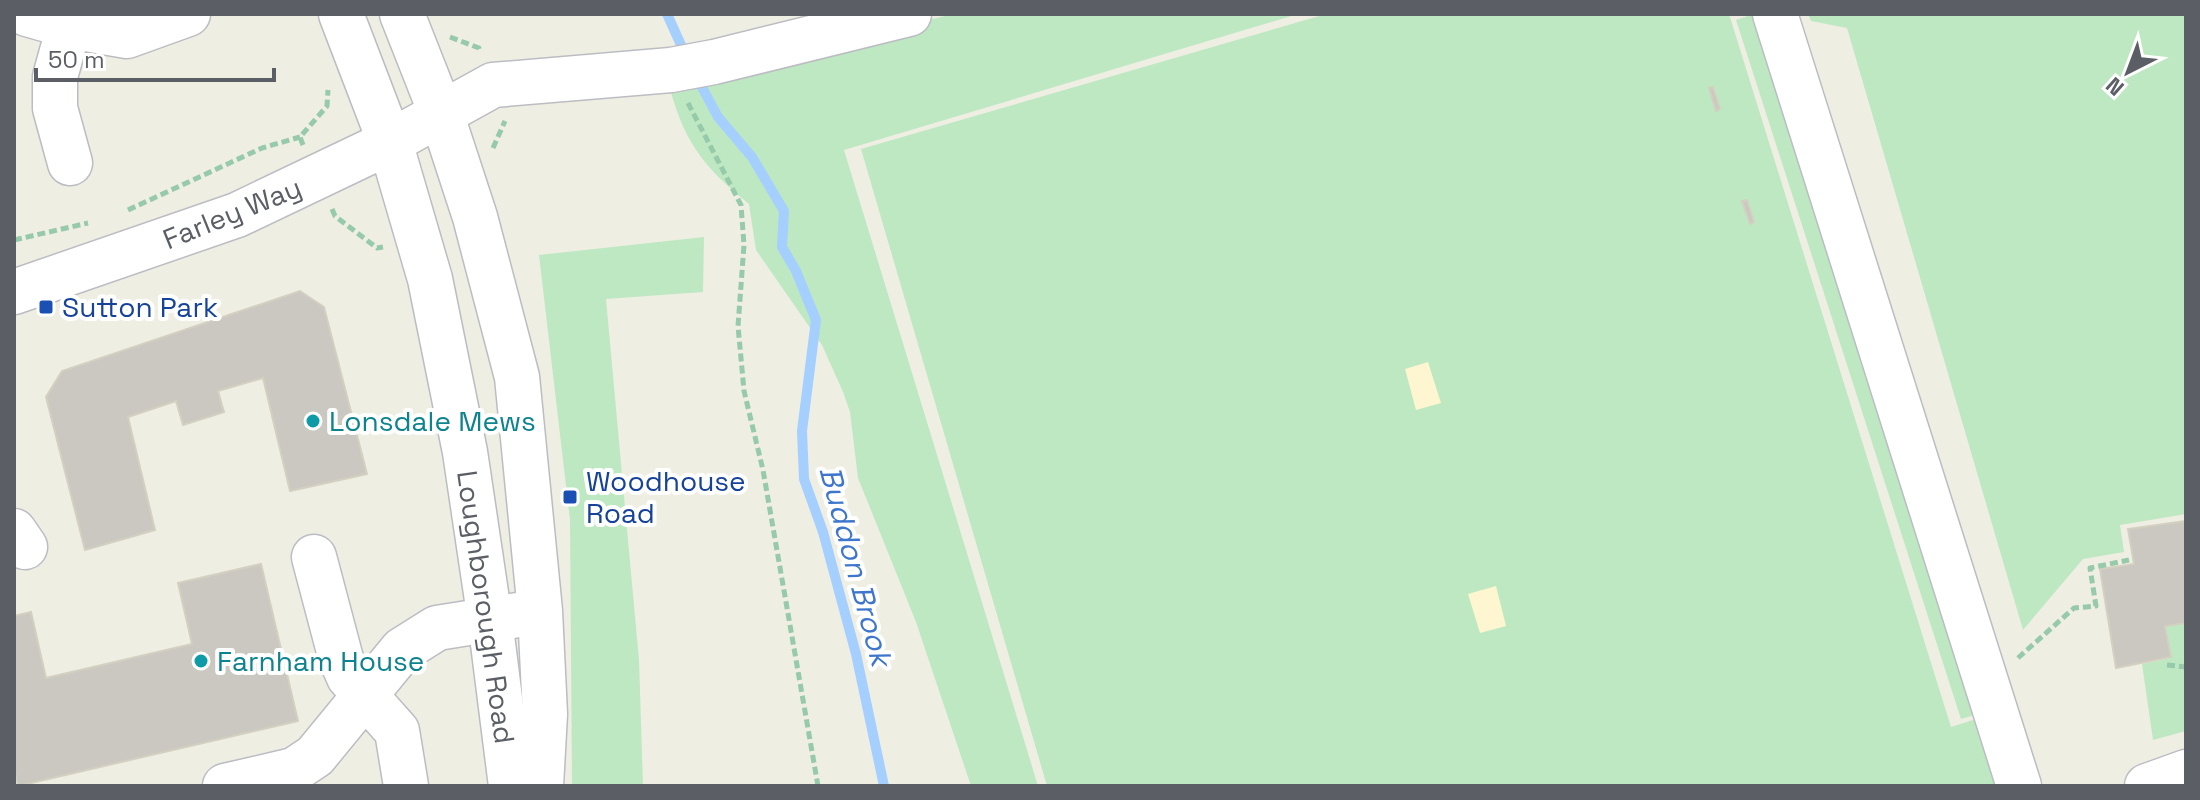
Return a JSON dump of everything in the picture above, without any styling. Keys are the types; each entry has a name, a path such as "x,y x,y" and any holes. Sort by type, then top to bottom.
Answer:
{"street":[{"path":"27,14 127,36 188,14"},
{"name":"Loughborough Road","path":"341,14 390,142 430,279 465,452 511,786"},
{"name":"Loughborough Road","path":"402,14 441,113 475,217 517,377 540,611 545,714 541,786"},
{"path":"441,113 493,85 687,67 909,14"},
{"path":"1775,14 2019,786"},
{"path":"70,163 55,108 55,77 89,30"},
{"name":"Farley Way","path":"14,292 237,215 390,142 441,113"},
{"path":"314,557 341,659 349,677 397,731 406,786"},
{"path":"225,786 294,770 315,756 402,650 437,628 540,611"},
{"path":"2147,786 2186,772"}],"path":[{"path":"687,67 741,205 744,245 738,326 744,391 763,470 818,786"},
{"path":"123,212 262,148 300,137"},
{"path":"14,240 96,222"},
{"path":"2018,658 2074,608 2096,606 2090,568 2129,560"},
{"path":"2167,665 2186,667"}],"green space":[{"path":"953,14 1298,14 844,150 1038,786 971,786 916,622 858,478 850,412 843,392 822,345 756,250 749,204 706,163 687,135 667,78 710,74"},
{"path":"1326,14 1729,14 1951,727 1979,718 1999,786 1047,786 861,149"},
{"path":"1754,14 1978,714 1961,719 1736,20"},
{"path":"1808,14 2186,14 2186,514 2120,525 2124,552 2083,559 2023,630 1847,28 1811,21"},
{"path":"704,237 703,292 606,299 639,660 643,786 572,786 570,520 539,255"},
{"path":"2186,623 2186,731 2153,740 2142,664 2171,658 2166,626"}],"sand":[{"path":"1428,362 1441,403 1416,410 1405,369"},
{"path":"1496,586 1506,626 1480,633 1468,594"}],"building":[{"path":"1713,87 1720,109 1716,111 1709,88"},
{"path":"1747,200 1754,222 1750,224 1742,201"},
{"name":"Lonsdale Mews","path":"300,291 324,307 367,474 290,491 263,378 218,391 224,412 183,425 176,401 128,417 155,530 85,550 46,397 62,371"},
{"path":"2186,521 2186,623 2165,626 2171,657 2116,668 2100,569 2134,564 2128,529"},
{"name":"Farnham House","path":"261,564 298,721 18,786 14,769 14,616 31,612 46,678 192,644 178,583"}],"waterway":[{"name":"Buddon Brook","path":"667,14 686,56"},
{"name":"Buddon Brook","path":"697,78 718,117 752,157 784,211 782,247 796,271 816,320 802,431 804,479 823,532 856,654 884,786"}],"place":[{"name":"Sutton Park","path":"46,307"},
{"name":"Lonsdale Mews","path":"313,421"},
{"name":"Woodhouse Road","path":"570,497"},
{"name":"Farnham House","path":"201,661"}]}
